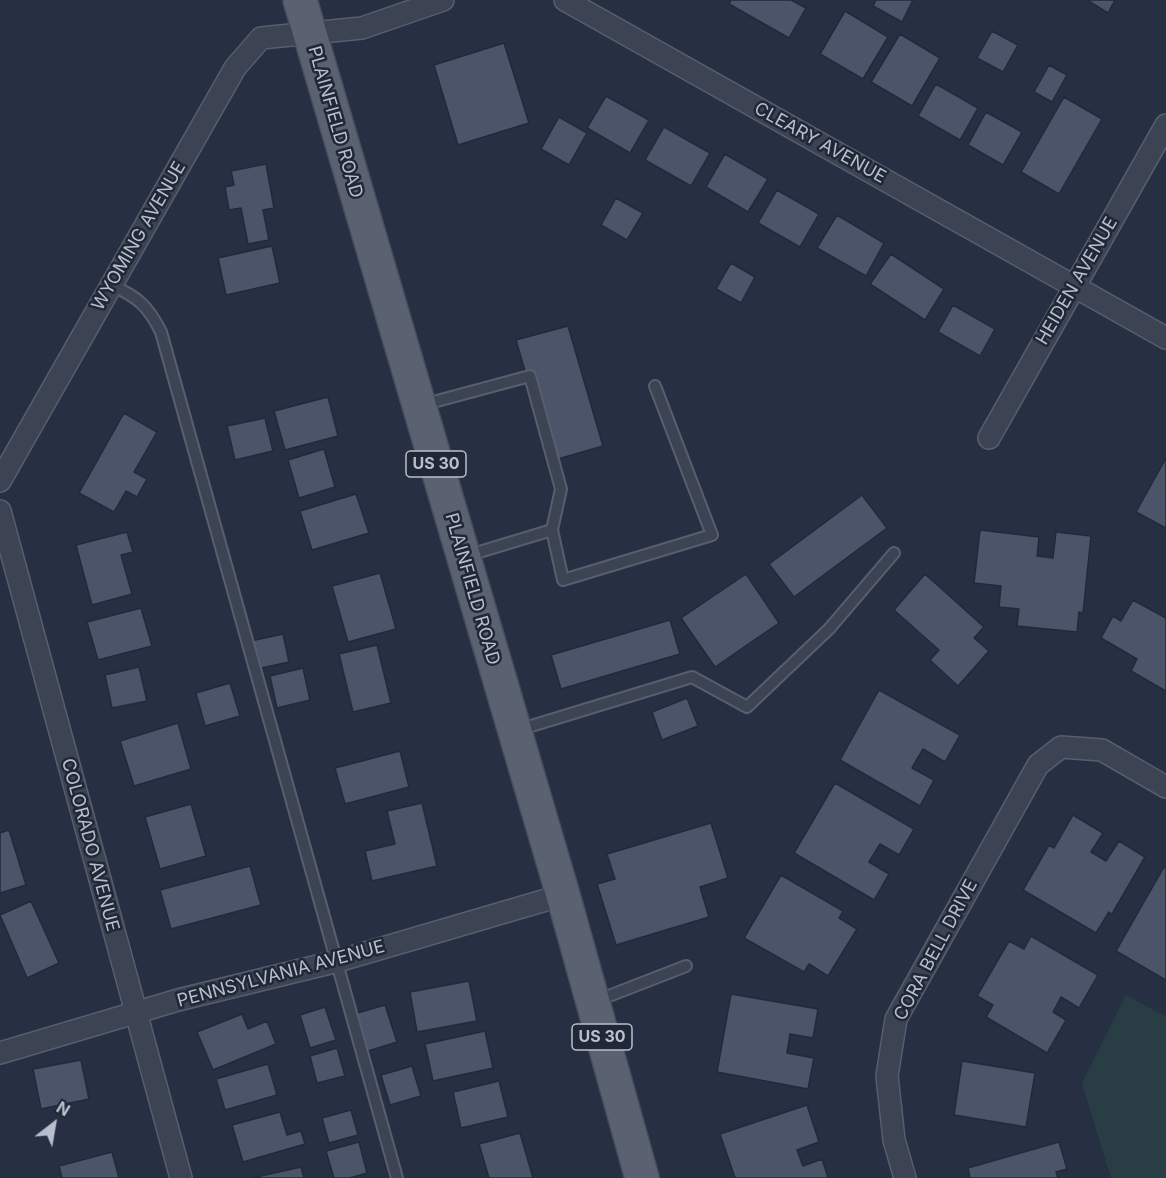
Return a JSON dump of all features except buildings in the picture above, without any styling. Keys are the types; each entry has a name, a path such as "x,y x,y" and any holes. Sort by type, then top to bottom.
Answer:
{"main road":[{"name":"PLAINFIELD ROAD","path":"300,0 563,895 642,1178"}],"street":[{"path":"309,33 362,28 443,0"},
{"name":"CLEARY AVENUE","path":"566,0 1166,338"},
{"name":"WYOMING AVENUE","path":"0,481 234,68 261,38 309,33"},
{"name":"HEIDEN AVENUE","path":"989,438 1166,125"},
{"name":"COLORADO AVENUE","path":"0,511 181,1178"},
{"name":"CORA BELL DRIVE","path":"905,1178 894,1140 887,1076 896,1019 1038,765 1061,747 1102,750 1166,787"},
{"name":"PENNSYLVANIA AVENUE","path":"0,1053 178,1000 338,960 563,895"}],"lane":[{"path":"111,285 132,294 151,312 161,332 397,1178"},
{"path":"419,406 530,376 561,489 552,530 563,580 712,535 655,386"},
{"path":"463,557 552,530"},
{"path":"514,731 692,677 747,707 829,629 894,553"},
{"path":"593,1002 686,966"}],"green space":[{"path":"1126,995 1166,1017 1166,1178 1111,1178 1082,1083"}]}
